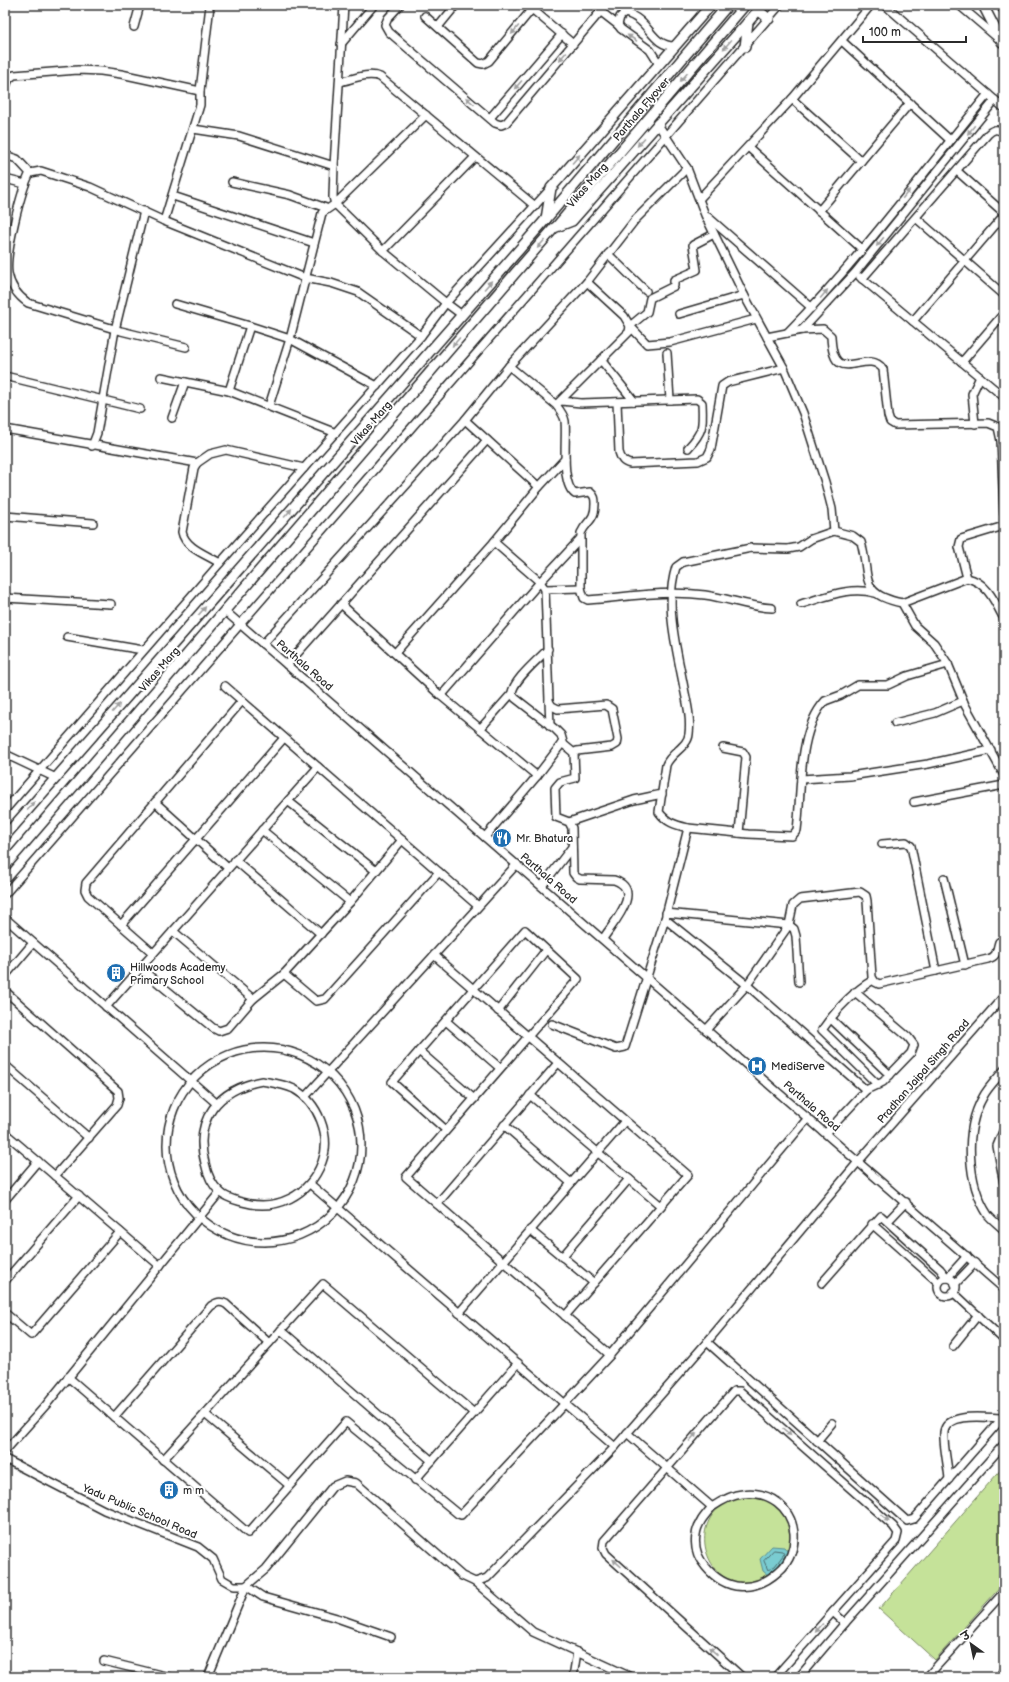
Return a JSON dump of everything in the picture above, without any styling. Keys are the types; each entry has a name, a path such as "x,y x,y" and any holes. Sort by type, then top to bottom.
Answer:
{"main road":[{"path":"546,219 550,188 667,45 711,5"},
{"name":"Parthala Flyover","path":"546,219 728,5"},
{"name":"Parthala Flyover","path":"554,228 746,5"},
{"path":"984,5 1003,43"},
{"path":"1000,5 1004,9"},
{"path":"761,7 769,19"},
{"name":"Vikas Marg","path":"5,866 554,228 572,220 761,7"},
{"path":"745,47 748,22"},
{"name":"Vikas Marg","path":"5,836 546,219"}],"street":[{"path":"134,27 140,5"},
{"path":"164,221 200,105 200,91 210,5"},
{"path":"344,5 334,166 335,204 383,251 462,315"},
{"path":"341,44 374,5"},
{"path":"400,5 388,18 385,25 389,32 495,123 501,125 506,123 606,5"},
{"path":"438,27 456,5"},
{"path":"618,5 625,13 641,20 667,45"},
{"path":"5,894 745,47 780,5"},
{"path":"700,198 792,99 871,5"},
{"path":"886,5 1004,108"},
{"path":"960,5 1003,43"},
{"path":"425,16 478,63 483,64 489,61 534,7 573,44"},
{"path":"600,11 618,25 627,36 656,58"},
{"path":"618,25 620,17 625,13"},
{"path":"490,118 562,34"},
{"path":"842,41 950,140"},
{"path":"656,58 653,47 656,44 667,45"},
{"path":"5,89 9,79 14,75 78,70 121,74 200,91"},
{"path":"340,82 364,76 375,75 380,77 534,206"},
{"path":"787,333 812,308 847,267 988,94"},
{"path":"792,99 861,161"},
{"path":"802,330 855,273 995,100"},
{"path":"819,211 910,103"},
{"path":"269,406 290,339 320,219 326,208 335,204 426,115"},
{"path":"657,123 687,168 714,234 756,319 784,368 803,413 826,482 832,509 834,531"},
{"path":"193,129 239,136 334,166"},
{"path":"862,279 988,134 993,130 998,130 1004,133"},
{"path":"748,147 862,249"},
{"path":"5,155 17,159 30,173"},
{"path":"383,251 475,157"},
{"path":"263,644 465,420 509,366 587,282 635,220 687,168"},
{"path":"30,173 41,170 90,187 164,221 305,278 332,283 365,295 421,336"},
{"path":"913,321 1004,214 957,171"},
{"path":"30,173 25,184 12,235 7,265 7,275 17,294 28,303 116,330 186,347"},
{"path":"5,179 25,184"},
{"path":"232,182 290,195 326,208"},
{"path":"5,810 143,650 421,336 446,303 550,188"},
{"path":"173,196 314,243"},
{"path":"92,446 97,433 116,330 144,211"},
{"path":"705,215 812,308"},
{"path":"916,218 1004,295"},
{"path":"558,403 629,332 630,326 647,312 650,298 674,286 674,280 697,270 693,245 714,234"},
{"path":"608,254 646,291"},
{"path":"847,267 1004,397"},
{"path":"587,282 624,316 630,326 647,344 670,342 756,319"},
{"path":"679,314 744,295"},
{"path":"175,304 290,339 377,386"},
{"path":"962,362 1004,313"},
{"path":"229,391 250,326"},
{"path":"766,337 802,330 824,329 828,331 831,336 834,357 838,362 844,364 874,362 879,364 883,369 888,416 890,422 895,424 994,425 1000,432 1004,513"},
{"path":"667,353 670,400"},
{"path":"601,360 634,401"},
{"path":"509,366 558,403 565,420 565,460 571,491 578,495 590,492 596,500 596,512 593,518 583,529 580,539 581,588 584,598 588,600 672,593 710,596 756,607 772,608"},
{"path":"617,402 619,452 620,458 624,462 630,464 698,461 707,457 711,449 722,386 728,382 784,368"},
{"path":"5,376 140,409"},
{"path":"161,377 229,391 336,433"},
{"path":"975,424 972,394 980,377"},
{"path":"172,418 186,382"},
{"path":"558,403 697,398 702,403 703,427 698,438 688,448"},
{"path":"465,420 539,487"},
{"path":"5,429 92,446 197,463"},
{"path":"287,665 487,440"},
{"path":"220,563 188,544 183,538 182,532 190,484 197,463 210,454 226,450 304,468"},
{"path":"394,653 494,542 539,487 565,460"},
{"path":"5,516 93,523"},
{"path":"967,578 959,547 961,539 1004,526"},
{"path":"876,594 869,585 861,542 853,536 834,531 811,539 799,547 788,549 751,548 683,562 676,567 672,593 675,646 689,713 689,734 688,740 669,757 660,812 664,819 671,823 688,828 792,836 796,833 805,744 811,727 824,701 841,695 858,685 888,685 907,676 948,664"},
{"path":"441,696 540,582 580,539"},
{"path":"494,542 540,582 545,589 550,726"},
{"path":"801,604 852,590 862,590 876,594 888,600 902,603 967,578 973,579 988,591 1004,619"},
{"path":"545,589 581,588"},
{"path":"5,598 111,604"},
{"path":"902,603 915,626 934,643 948,664 963,702 1004,775"},
{"path":"341,604 441,696 537,776"},
{"name":"Parthala Road","path":"225,611 858,1162 906,1202 1004,1289"},
{"path":"67,637 143,650"},
{"path":"480,729 512,693 512,688 548,649"},
{"path":"225,686 478,906"},
{"path":"512,693 561,735 562,743 574,753 575,778 560,782 555,788 556,817 569,822 634,800 662,794"},
{"path":"153,953 88,896 85,890 86,883 242,701"},
{"path":"549,701 552,706 558,709 606,705 612,709 618,739 617,744 612,747 577,751 574,753"},
{"path":"895,723 935,713 963,702"},
{"path":"121,925 284,738"},
{"path":"485,837 537,776 562,743"},
{"path":"723,748 743,752 746,757 739,833"},
{"path":"801,779 850,776 928,764 991,750"},
{"path":"5,754 56,778"},
{"path":"106,1007 318,767"},
{"path":"914,802 1004,785"},
{"path":"288,801 376,871"},
{"path":"155,802 228,868"},
{"path":"569,822 572,828 574,873 576,878 620,881 625,887 627,895 622,913 612,924 603,939"},
{"path":"552,1024 616,1049 622,1049 625,1047 665,916 688,828"},
{"path":"262,830 350,902"},
{"path":"140,968 213,1028 219,1031 228,1028 254,999 284,974 350,902 402,840"},
{"path":"882,844 906,842 911,846 936,971"},
{"path":"542,886 572,847"},
{"path":"236,860 321,934"},
{"path":"305,1097 516,864"},
{"path":"284,974 316,1001 325,999 439,872"},
{"path":"944,878 965,965"},
{"path":"706,1030 747,985 789,925 793,905 800,899 860,892 863,894 867,901 871,970 873,980 879,984 994,957 998,953 999,942 1004,939"},
{"path":"665,916 789,925 794,929 796,936 799,982"},
{"path":"665,916 747,985 866,1090"},
{"path":"5,918 216,1103"},
{"path":"446,1130 392,1082 525,930 578,979 406,1177 610,1355"},
{"path":"173,931 254,999"},
{"path":"5,976 33,943"},
{"path":"498,1011 546,950"},
{"path":"434,955 688,1175 565,1316"},
{"path":"873,980 855,992 822,1030 823,1033 878,1085"},
{"path":"5,991 118,1091 119,1098 117,1104 55,1176"},
{"path":"826,1133 866,1090 878,1085 890,1075 911,1052 914,1045 855,992"},
{"name":"Pradhan Jaipal Singh Road","path":"475,1582 487,1578 614,1447 707,1342 858,1162 1004,996"},
{"path":"831,1019 890,1075"},
{"path":"446,1021 500,1068"},
{"path":"273,1048 303,1055 329,1071 348,1094 360,1126 361,1159 350,1191 338,1208 301,1235 268,1242 235,1238 199,1218 182,1198 169,1167 167,1137 174,1107 191,1081 214,1062 242,1050 273,1048"},
{"path":"419,1051 474,1099"},
{"path":"437,1204 558,1063"},
{"path":"5,1065 89,1138"},
{"path":"1004,1070 983,1097 972,1124 970,1155 974,1184 988,1215 1004,1230"},
{"path":"262,1081 279,1083 294,1089 305,1097 317,1112 324,1128 326,1143 324,1157 320,1168 310,1184 290,1200 270,1205 251,1204 231,1199 220,1192 210,1179 202,1152 201,1138 205,1121 216,1103 228,1093 245,1084 262,1081"},
{"path":"530,1095 661,1206"},
{"path":"68,1377 248,1533 346,1422 415,1480 461,1515 564,1402 610,1355 808,1118"},
{"path":"460,1313 625,1121"},
{"path":"504,1125 571,1183"},
{"path":"1004,1129 997,1146 1004,1184"},
{"path":"5,1132 160,1266"},
{"path":"5,1200 38,1161"},
{"path":"562,1256 629,1179"},
{"path":"310,1184 564,1402 614,1447"},
{"path":"5,1451 68,1377 220,1192"},
{"path":"5,1281 79,1196"},
{"path":"888,1221 906,1202"},
{"path":"822,1283 872,1224 881,1216 955,1284"},
{"path":"872,1224 939,1283 939,1291 943,1295 948,1295 953,1292 955,1284 974,1263"},
{"path":"530,1230 594,1283"},
{"path":"5,1313 31,1335 120,1232"},
{"path":"939,1283 947,1278 967,1256"},
{"path":"163,1460 323,1284 474,1413"},
{"path":"953,1292 1004,1340"},
{"path":"114,1417 211,1306 217,1302 226,1304 269,1343"},
{"path":"953,1346 978,1315"},
{"path":"281,1330 432,1461"},
{"path":"707,1342 907,1521 914,1518 1003,1417"},
{"path":"415,1480 518,1363"},
{"path":"742,1677 612,1559 603,1548 604,1541 734,1391 740,1391 745,1394 893,1526 898,1533 896,1541 775,1677"},
{"path":"204,1414 289,1485"},
{"path":"949,1479 944,1432 949,1422 960,1417 1003,1417"},
{"path":"817,1441 832,1423"},
{"path":"627,1432 668,1466 712,1507"},
{"path":"799,1677 1004,1444"},
{"name":"Yadu Public School Road","path":"5,1459 104,1510 198,1547 212,1559 222,1579 234,1586 246,1586 263,1597 337,1618 391,1637"},
{"path":"208,1677 246,1586 266,1569 333,1486 345,1481 356,1483 462,1576 475,1582 533,1632 631,1677"},
{"path":"743,1493 776,1500 786,1510 792,1523 794,1534 793,1549 784,1567 770,1579 756,1585 742,1587 729,1584 714,1577 702,1562 696,1548 696,1534 701,1520 712,1507 729,1497 743,1493"},
{"path":"930,1676 1004,1592"},
{"path":"833,1612 845,1623"},
{"path":"573,1677 576,1652"},
{"path":"104,1661 169,1677"},
{"path":"1000,1677 1004,1668"}],"green space":[{"path":"1004,1466 1004,1583 935,1660 879,1609"},
{"path":"743,1494 770,1499 789,1519 792,1527 793,1543 792,1551 778,1572 763,1580 745,1584 728,1580 716,1569 707,1554 705,1537 709,1520 721,1505"}],"water":[{"path":"772,1546 784,1547 789,1553 783,1563 769,1576 763,1571 760,1559"}],"place":[{"name":"Mr. Bhatura","path":"502,838"},
{"name":"Hillwoods Academy Primary School","path":"116,973"},
{"name":"MediServe","path":"757,1066"},
{"name":"m m","path":"169,1490"}]}
